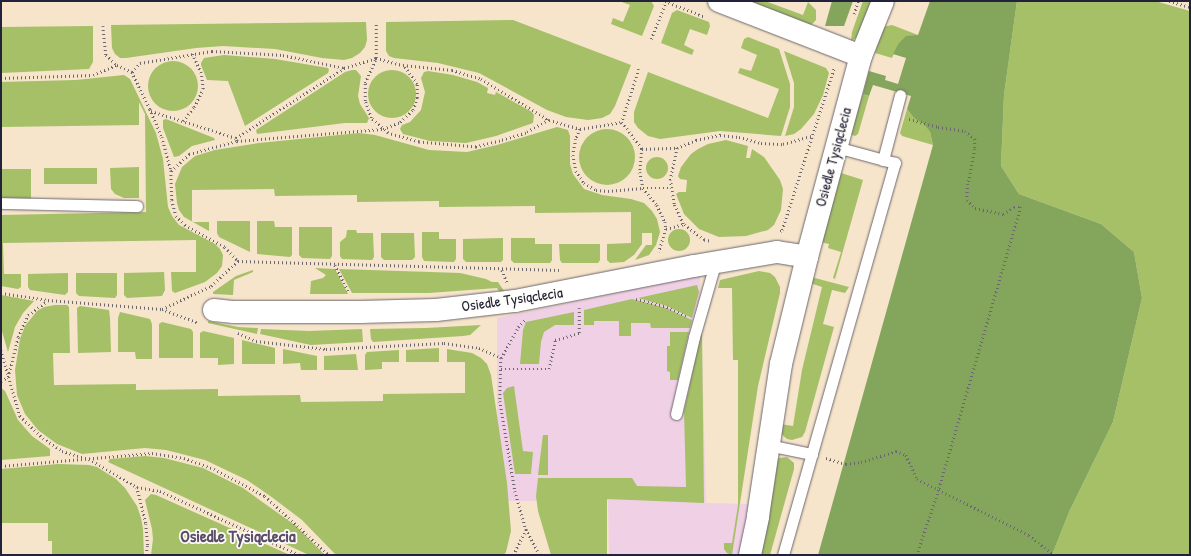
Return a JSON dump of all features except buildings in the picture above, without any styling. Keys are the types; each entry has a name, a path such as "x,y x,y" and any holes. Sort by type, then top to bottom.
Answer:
{"street":[{"path":"719,1 860,56"},
{"name":"Osiedle Tysiąclecia","path":"750,555 758,516 781,364 807,257 860,56 883,1"},
{"name":"Osiedle Tysiąclecia","path":"208,317 234,312 360,312 436,310 515,301 694,266 715,264 777,252 807,257"}],"lane":[{"path":"883,160 900,95"},
{"path":"783,555 895,163 836,147"},
{"path":"1,203 137,206"},
{"path":"676,414 698,322 715,264"},
{"path":"768,445 812,454"}],"path":[{"path":"1169,1 1190,7"},
{"path":"651,39 666,2"},
{"path":"376,22 376,58 365,83 365,101 371,118 388,133 419,142 476,147 526,133 549,120"},
{"path":"103,26 106,55 117,65 132,72 162,137 171,171 172,200 176,216 186,225 225,247 238,262"},
{"path":"132,72 140,63 212,51 283,55 344,68"},
{"path":"183,121 194,107 202,89 201,73 192,54"},
{"path":"236,139 344,68 376,58 403,65 452,70 481,79 549,120 580,129 622,122"},
{"path":"1,78 93,75 117,65"},
{"path":"171,171 189,154 236,139 383,128 400,122 413,110 417,98 417,84 410,72 403,65"},
{"path":"775,232 782,230 811,136 835,67"},
{"path":"622,122 639,69"},
{"path":"151,111 236,139"},
{"path":"895,115 938,127 965,131 975,138 975,149 968,184 968,200 975,208 1003,214 1014,207 1021,207 939,490 917,555"},
{"path":"622,122 642,149 640,172 643,188 657,205 665,222 666,229 656,258"},
{"path":"580,129 576,139 573,155 576,171 584,183 596,190 608,191 643,188 671,188"},
{"path":"642,149 677,148 696,140 720,135 739,137 762,143 783,144 811,136"},
{"path":"677,148 670,180 674,204 683,224 704,240 711,242"},
{"path":"666,229 683,224"},
{"path":"162,309 211,286 238,262 562,270"},
{"path":"334,264 360,312"},
{"path":"1,293 48,300 162,309 195,323 208,317"},
{"path":"632,298 667,307 698,322"},
{"path":"1,382 8,377 18,337 28,315 48,300"},
{"path":"501,369 549,369 555,340 578,333 579,314"},
{"path":"231,330 256,341 326,349 452,344 480,348 501,358 500,401 515,491 526,528 540,555"},
{"path":"1,350 20,416 43,438 62,451 89,459 137,487 160,490 300,555"},
{"path":"812,454 846,464 862,462 896,451 906,455 917,479 1029,536 1054,555"},
{"path":"1,466 152,453 184,458 214,470 265,496 329,555"},
{"path":"137,487 146,524 148,546 146,555"},
{"path":"513,555 526,528"}],"shaded area":[{"path":"700,275 706,503 750,504 742,555 609,555 608,501 508,501 497,420 497,318"}],"green space":[{"path":"619,1 651,1 654,6 642,36 611,24 613,18 623,22 630,5"},
{"path":"738,1 765,1 803,15 808,2 816,10 816,20 810,26"},
{"path":"832,1 853,1 844,26 825,26"},
{"path":"863,1 873,1 857,37 851,41 852,32"},
{"path":"930,1 1017,1 1004,95 1001,166 1019,194 1101,224 1134,252 1142,298 1113,422 1069,512 1052,555 818,555 933,145 930,132 924,124 914,118 907,109 911,96 873,85 869,96 863,94 869,71 886,76 885,80 898,84 906,58 893,54 898,44 906,36 918,35"},
{"path":"1017,1 1155,1 1190,11 1190,555 1052,555 1069,512 1113,422 1142,298 1134,252 1101,224 1019,194 1001,166 1004,95"},
{"path":"677,10 709,22 710,26 707,35 690,29 684,45 694,50 692,55 661,43 672,13"},
{"path":"513,20 631,65 615,106 610,114 602,118 588,120 566,117 547,110 479,73 438,63 394,58 389,56 386,51 386,22"},
{"path":"366,22 367,40 365,47 360,53 352,58 344,60 322,58 275,49 223,46 120,58 115,54 112,48 111,25"},
{"path":"892,25 918,35 898,44 892,58 875,53 883,27"},
{"path":"93,26 93,62 89,69 1,73 1,27"},
{"path":"748,37 779,49 790,84 790,107 781,136 720,131 660,139 648,136 638,128 634,122 634,112 648,72 768,118 779,89 738,73 740,68 751,71 757,55 741,48 744,39"},
{"path":"784,51 826,68 829,73 823,95 814,114 801,129 794,134 785,136 794,107 794,83"},
{"path":"224,55 275,59 328,68 329,70 328,73 245,126 228,81 207,80 201,65 204,58"},
{"path":"168,61 178,61 191,68 198,81 198,91 191,104 178,111 168,111 159,107 152,100 148,91 148,81 152,72 159,65"},
{"path":"356,70 361,76 358,96 360,104 369,118 367,123 345,123 257,134 256,130 345,72"},
{"path":"392,70 401,72 409,77 414,85 416,94 414,103 409,111 401,116 392,118 383,116 375,111 370,103 368,94 370,85 375,77 383,72"},
{"path":"428,71 453,75 477,82 488,88 487,93 495,95 496,92 532,112 534,115 533,123 496,136 466,143 430,141 403,134 400,129 402,125 410,122 421,110 425,92 421,78 424,72"},
{"path":"124,75 130,79 156,133 163,159 168,207 172,216 179,225 215,244 220,249 223,255 222,266 217,273 205,282 175,293 172,291 171,272 196,272 196,240 3,243 4,274 21,274 21,287 18,289 1,286 1,215 146,212 145,114 139,102 139,125 1,127 1,82 76,80"},
{"path":"863,94 869,96 858,134 855,136 850,134"},
{"path":"907,109 914,118 924,123 930,132 933,145 902,136 900,133"},
{"path":"166,119 214,138 215,140 192,146 179,156 174,157 163,128 163,120"},
{"path":"557,127 568,130 570,136 570,164 573,174 584,189 602,195 631,199 644,203 657,219 660,232 656,245 649,255 635,260 646,245 652,245 652,233 642,233 642,244 634,255 624,262 610,263 607,260 607,244 631,243 631,212 535,213 535,206 439,207 439,201 357,202 357,195 275,196 274,189 192,190 192,221 184,217 179,210 175,184 182,167 195,156 215,150 259,143 359,133 375,135 429,150 467,152 497,145"},
{"path":"607,129 618,131 627,137 633,146 635,157 633,168 627,177 618,183 607,185 596,183 587,177 581,168 579,157 581,146 587,137 596,131"},
{"path":"726,140 748,146 746,158 750,158 752,149 764,157 780,180 783,189 781,210 774,225 768,230 746,236 719,237 699,229 684,214 676,194 679,192 686,192 687,180 680,179 678,176 681,167 691,154 698,149 708,144"},
{"path":"657,157 665,160 668,168 665,176 657,179 649,176 646,168 649,160"},
{"path":"843,159 844,162 841,173 863,180 835,279 833,278 841,252 828,248 829,244 821,242"},
{"path":"139,167 139,198 124,198 115,194 111,189 110,168"},
{"path":"44,168 97,168 97,184 44,184"},
{"path":"2,169 31,169 31,200 2,200"},
{"path":"217,221 250,221 250,252 219,237 217,233"},
{"path":"257,221 274,221 275,227 292,227 292,255 290,257 257,254"},
{"path":"193,222 209,222 209,231"},
{"path":"299,227 332,227 332,256 330,259 302,258 299,255"},
{"path":"679,229 687,232 690,240 687,248 679,251 671,248 668,240 671,232"},
{"path":"347,230 356,230 357,233 373,233 374,257 372,260 342,259 340,256 340,242 346,237"},
{"path":"422,232 439,232 439,239 456,239 456,259 454,262 424,261 422,257"},
{"path":"381,233 414,233 415,257 412,260 384,260 381,257"},
{"path":"503,238 503,260 501,262 466,262 463,259 463,239"},
{"path":"511,238 535,238 535,244 552,244 552,260 550,263 514,263 511,260"},
{"path":"559,244 600,244 600,260 598,263 562,263 560,260"},
{"path":"315,268 335,269 348,294 310,294 311,281 323,278 326,275"},
{"path":"339,269 460,273 486,279 492,282 498,282 508,297 503,298 497,288 429,293 352,293"},
{"path":"253,270 253,272 234,280 233,295 213,294 213,292 236,276"},
{"path":"759,271 770,273 775,277 780,287 780,293 758,386 732,555 727,553 724,549 724,543 732,543 738,505 738,360 733,360 732,288 718,288 720,280"},
{"path":"164,272 165,290 162,296 127,298 124,295 124,273"},
{"path":"68,273 68,292 65,295 30,290 28,287 28,274"},
{"path":"76,273 117,273 117,295 115,298 79,296 76,293"},
{"path":"811,277 849,287 845,293 832,290 823,324 834,327 805,432 802,437 792,440 787,439 779,432 780,424 793,426 802,370 822,287 810,283"},
{"path":"697,285 699,292 692,318 667,306 638,298"},
{"path":"1,295 34,301 23,313 15,327 8,352 1,328"},
{"path":"632,299 666,308 692,320 690,328 651,328 650,323 631,323 631,336 619,336 619,321 594,321 594,325 584,325 584,310"},
{"path":"67,305 69,307 70,353 53,353 54,385 136,384 136,390 218,389 218,396 300,395 301,402 383,401 383,394 465,393 465,362 447,362 447,349 472,353 481,358 487,364 491,375 507,483 511,531 506,552 504,555 336,555 302,520 273,498 247,480 205,460 166,450 145,448 82,454 57,444 38,430 25,414 17,395 15,370 20,339 25,326 37,311 44,307"},
{"path":"80,306 109,310 111,352 78,353 77,308"},
{"path":"120,312 150,319 152,324 152,359 136,359 135,352 118,352 118,318"},
{"path":"574,312 574,325 555,325 544,332 541,342 539,364 520,364 523,330 526,322"},
{"path":"208,321 238,327 258,328 257,334 208,323"},
{"path":"162,322 191,329 193,332 193,358 159,358 159,324"},
{"path":"481,325 470,335 373,342 371,339 370,329 426,328"},
{"path":"261,329 309,331 362,329 363,342 311,345 260,334"},
{"path":"702,329 704,503 607,499 607,555 551,555 538,511 536,496 538,478 632,478 637,486 686,487 684,411"},
{"path":"203,331 234,338 234,364 218,365 218,358 200,358 200,333"},
{"path":"670,332 689,332 678,380 670,380 670,372 667,371 667,346 670,346"},
{"path":"242,340 275,348 275,364 242,364"},
{"path":"439,348 439,362 406,362 406,350"},
{"path":"283,349 317,356 317,370 301,370 300,363 283,364"},
{"path":"399,350 399,362 382,362 382,369 365,370 365,355 367,352"},
{"path":"356,354 358,370 324,370 324,356"},
{"path":"514,386 523,451 533,452 531,474 515,474 503,393 507,388"},
{"path":"1,388 5,391 18,420 32,436 50,449 50,456 1,460"},
{"path":"543,435 548,435 548,475 538,475"},
{"path":"145,456 164,458 203,468 243,488 296,526 325,555 309,555 108,462 110,459"},
{"path":"787,457 794,463 794,469 770,555 759,555 775,461 779,458"},
{"path":"58,464 89,465 97,467 116,479 125,488 137,506 141,518 144,555 52,555 52,541 48,541 48,523 1,523 1,469"},
{"path":"151,494 290,555 151,555 153,539 152,529 145,500"}],"district":[{"name":"Osiedle Tysiąclecia","path":"238,536"}]}
